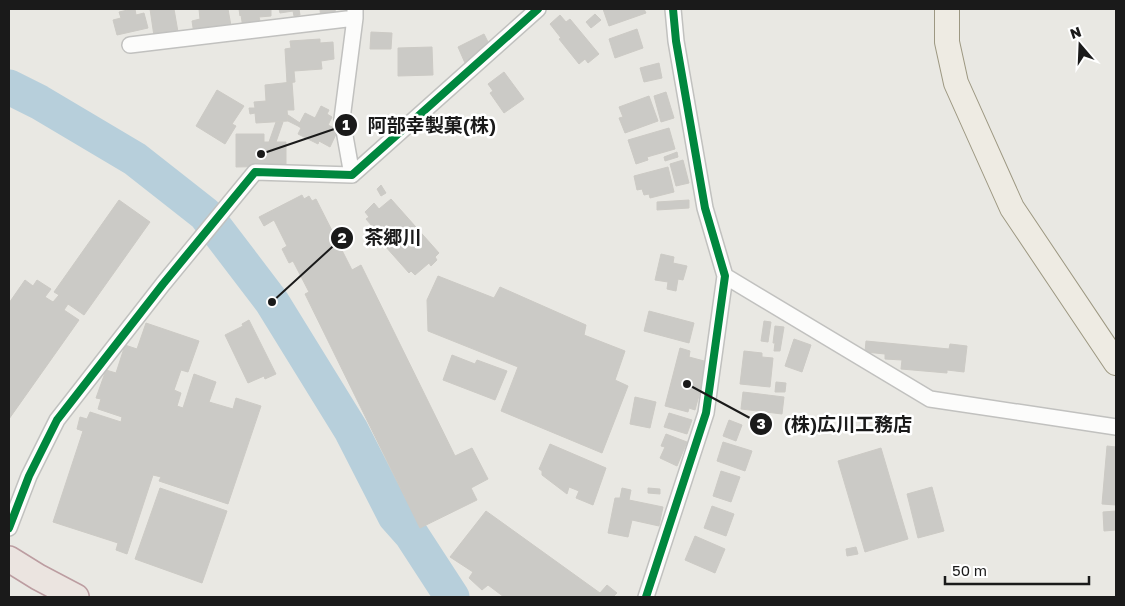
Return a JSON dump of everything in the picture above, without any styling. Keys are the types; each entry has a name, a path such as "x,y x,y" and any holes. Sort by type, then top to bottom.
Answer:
{"highway":[{"path":"9,559 76,597"}],"main road":[{"path":"947,9 947,42 956,83 1012,208 1116,363"}],"street":[{"path":"9,528 29,476 57,420 163,284 255,172 352,175 538,9"},
{"path":"646,597 706,413 725,276 705,208 676,41 673,9"},
{"path":"130,45 355,13 342,119 352,175"},
{"path":"725,276 930,399 1116,427"}],"building":[{"path":"135,9 136,15 144,13 148,28 117,35 113,20 121,18 119,12"},
{"path":"150,9 174,9 178,32 154,36"},
{"path":"199,9 228,9 231,26 194,34 192,21 200,19"},
{"path":"239,9 271,9 271,16 259,17 261,25 243,28"},
{"path":"279,9 299,9 300,15 294,16 293,11 280,13"},
{"path":"320,9 335,9 336,18 321,20"},
{"path":"603,9 644,9 646,13 609,26"},
{"path":"595,14 601,20 591,28 586,22"},
{"path":"560,15 566,22 570,19 599,54 588,63 585,59 579,64 559,39 561,38 550,24"},
{"path":"637,29 643,48 615,58 609,39"},
{"path":"371,32 392,33 391,49 370,49"},
{"path":"484,34 492,50 465,63 458,47"},
{"path":"320,39 320,43 333,42 334,59 321,61 322,69 294,71 295,82 287,83 285,49 291,48 290,41"},
{"path":"432,47 433,75 398,76 398,48"},
{"path":"659,63 662,78 644,82 640,68"},
{"path":"504,72 524,99 504,113 490,93 493,91 488,84"},
{"path":"292,82 294,110 287,110 288,121 256,123 255,113 250,114 249,108 255,108 254,102 266,101 265,85"},
{"path":"217,90 244,106 232,124 236,126 225,144 196,126"},
{"path":"666,92 674,118 661,122 654,96"},
{"path":"649,96 658,121 625,133 619,118 623,117 619,107"},
{"path":"321,106 329,110 327,114 332,117 328,125 338,130 330,147 319,141 318,144 298,134 301,128 298,126 305,113 315,118"},
{"path":"288,115 300,123 298,126 288,121"},
{"path":"276,122 283,122 276,142 269,142"},
{"path":"669,128 675,149 647,157 648,160 636,164 628,140"},
{"path":"236,134 264,134 264,142 286,142 286,166 236,167"},
{"path":"677,152 678,157 665,161 664,157"},
{"path":"683,160 689,183 676,186 670,164"},
{"path":"668,167 674,192 650,198 649,194 644,195 642,189 637,190 634,176"},
{"path":"381,185 386,193 381,196 377,189"},
{"path":"302,195 304,199 309,196 312,201 316,199 352,270 361,265 455,456 472,448 488,479 471,488 477,500 420,528 305,294 309,292 293,261 289,263 282,249 287,246 274,220 264,226 259,217"},
{"path":"391,199 439,253 435,257 437,260 431,266 429,263 415,275 411,271 409,273 369,228 372,226 366,219 369,217 365,212 374,203 379,209"},
{"path":"119,200 150,222 84,315 68,304 64,310 79,320 9,419 9,303 25,280 33,286 37,280 51,289 45,297 53,302 59,295 54,292"},
{"path":"689,200 689,208 657,210 657,202"},
{"path":"661,254 674,257 673,263 687,266 683,280 678,279 676,291 667,289 668,282 655,280"},
{"path":"438,276 494,298 500,287 586,325 584,335 625,351 615,380 628,386 602,453 501,411 518,367 428,331 427,300"},
{"path":"649,311 694,323 689,343 644,331"},
{"path":"249,320 276,374 265,379 264,376 248,383 225,335 243,326 242,324"},
{"path":"764,321 771,322 768,342 761,341"},
{"path":"146,323 199,341 188,372 181,370 174,390 181,393 177,406 183,408 194,374 216,382 209,402 233,409 236,398 261,406 228,504 159,481 161,477 153,475 127,554 116,550 118,543 53,522 83,431 77,429 80,417 87,419 90,412 121,422 122,417 98,409 101,399 96,398 106,370 116,373 125,345 137,349"},
{"path":"775,326 784,327 780,351 774,351"},
{"path":"794,339 811,345 802,372 785,366"},
{"path":"866,341 949,349 950,344 967,346 964,372 947,370 947,373 901,369 902,360 885,359 885,354 865,352"},
{"path":"680,348 690,351 689,357 708,362 695,410 689,408 688,412 665,406"},
{"path":"744,351 762,353 762,357 773,358 770,387 740,384"},
{"path":"452,355 475,364 477,360 507,371 495,400 443,380"},
{"path":"776,382 786,383 785,392 775,392"},
{"path":"743,392 784,397 782,414 741,409"},
{"path":"635,397 656,402 650,428 630,424"},
{"path":"669,413 692,420 687,434 664,427"},
{"path":"729,420 742,425 736,441 723,436"},
{"path":"666,434 687,442 677,466 660,458 665,447 661,446"},
{"path":"723,442 752,451 745,471 717,461"},
{"path":"550,444 606,468 593,505 576,498 579,491 569,487 567,494 542,475 542,471 539,469"},
{"path":"1107,446 1116,447 1116,505 1102,504"},
{"path":"881,448 908,539 865,552 838,461"},
{"path":"721,471 740,477 731,502 713,496"},
{"path":"932,487 944,531 918,538 907,494"},
{"path":"160,488 227,511 202,583 135,559"},
{"path":"622,488 631,490 629,500 663,507 659,526 632,520 628,537 608,533 615,498 620,498"},
{"path":"648,488 660,489 660,494 648,493"},
{"path":"712,506 734,514 726,536 704,528"},
{"path":"486,511 600,593 607,585 617,593 613,597 504,597 488,585 482,590 469,578 473,572 450,557"},
{"path":"1116,511 1116,530 1104,531 1103,512"},
{"path":"695,536 725,549 715,573 685,560"},
{"path":"856,547 858,554 847,556 846,549"}],"waterway":[{"path":"9,87 39,102 135,159 205,214 272,302 351,430 395,516 411,534 452,597"}],"cycle path":[{"path":"9,528 29,476 57,420 163,284 255,172 352,175 538,9"},
{"path":"646,597 706,413 725,276 705,208 676,41 673,9"}],"place":[{"name":"阿部幸製菓(株)","path":"261,154"},
{"name":"茶郷川","path":"272,302"},
{"name":"(株)広川工務店","path":"687,384"}]}
